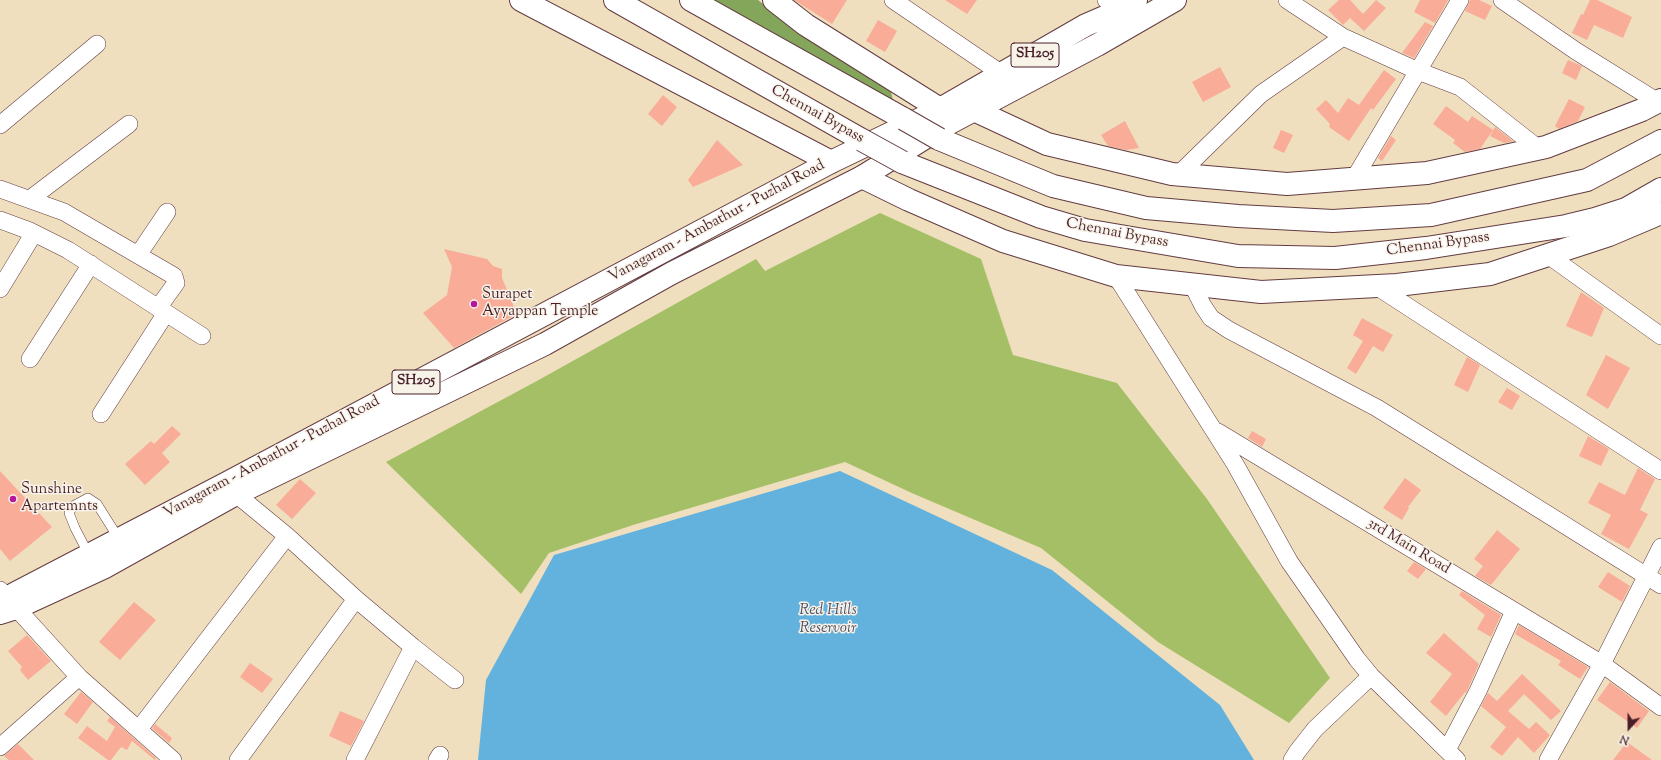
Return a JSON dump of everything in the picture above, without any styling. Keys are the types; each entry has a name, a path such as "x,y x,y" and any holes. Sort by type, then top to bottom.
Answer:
{"main road":[{"path":"521,0 831,162"},
{"name":"Chennai Bypass","path":"615,0 827,121 910,166 1041,216 1085,230 1238,256 1335,258 1426,248 1566,226 1626,209 1661,189"},
{"name":"Chennai Bypass","path":"690,0 939,139 1053,186 1146,208 1333,221 1431,215 1587,180 1661,141"},
{"path":"774,0 806,25 957,106 1048,144 1179,174 1287,184 1427,173 1546,147 1642,110 1660,101"},
{"path":"4,602 105,567 135,537 236,494 546,344 672,273 862,177 944,126 957,106 1097,45 1175,0"},
{"name":"Vanagaram - Ambathur - Puzhal Road","path":"4,602 89,555 135,537 462,357 831,162 957,106 1002,74 1121,3"},
{"path":"862,177 909,200 1003,241 1116,276 1261,292 1376,286 1470,278 1490,274 1548,255 1609,234 1661,213"},
{"path":"462,357 474,379"}],"street":[{"path":"893,0 1002,74"},
{"path":"1287,0 1343,37 1418,71 1460,87 1539,149"},
{"path":"1354,179 1460,0"},
{"path":"1502,0 1576,51 1660,101"},
{"path":"1179,174 1261,94 1343,37"},
{"path":"0,125 97,44"},
{"path":"30,199 129,124"},
{"path":"0,189 64,212 174,276 176,283 162,311 101,414"},
{"path":"138,255 167,212"},
{"path":"0,220 68,250 202,336"},
{"path":"0,289 34,234"},
{"path":"1548,255 1661,336"},
{"path":"30,359 91,264"},
{"path":"1116,276 1236,464 1288,561 1357,659 1371,676 1451,756 1514,611"},
{"path":"1192,284 1211,318 1230,330 1377,408 1661,585"},
{"path":"1376,286 1661,471"},
{"name":"3rd Main Road","path":"1214,430 1602,664 1661,707"},
{"path":"236,494 287,536 356,599 455,680"},
{"path":"139,729 287,536"},
{"path":"1549,759 1602,664 1661,547"},
{"path":"238,760 356,599"},
{"path":"4,602 79,677 139,729 169,759"},
{"path":"355,760 413,647"},
{"path":"1292,760 1315,729 1371,676"},
{"path":"0,747 79,677"}],"lane":[{"path":"89,555 69,513 73,506 88,498 135,537"}],"green space":[{"path":"711,0 758,0 802,34 890,88 893,100"},
{"path":"880,213 981,259 1013,355 1117,383 1207,499 1330,678 1289,723 1158,642 1041,548 914,494 845,462 633,525 549,553 521,594 386,462 535,382 756,259 765,271"}],"water":[{"name":"Red Hills Reservoir","path":"840,471 1052,570 1220,705 1254,760 478,760 486,680 554,555"}],"building":[{"path":"794,0 847,0 832,24"},
{"path":"945,0 977,0 967,14"},
{"path":"1339,0 1350,0 1363,14 1376,0 1386,8 1364,31 1350,18 1343,25 1328,10"},
{"path":"1420,0 1448,0 1435,23 1414,12"},
{"path":"1470,0 1479,0 1492,6 1485,20 1465,11"},
{"path":"1590,0 1597,0 1632,17 1623,38 1594,25 1587,40 1572,33"},
{"path":"878,20 897,31 885,52 866,41"},
{"path":"1425,22 1433,26 1414,58 1402,53"},
{"path":"1568,60 1582,66 1576,80 1562,73"},
{"path":"1220,67 1231,87 1203,102 1192,82"},
{"path":"1384,70 1396,79 1373,110 1371,108 1349,141 1329,127 1330,124 1316,109 1326,100 1338,113 1348,98 1359,105"},
{"path":"663,95 677,107 662,126 648,114"},
{"path":"1569,99 1585,107 1578,121 1559,129 1555,126"},
{"path":"1446,106 1468,122 1472,116 1493,130 1480,149 1465,152 1453,143 1455,140 1433,124"},
{"path":"1125,121 1139,148 1126,150 1108,146 1101,135"},
{"path":"1495,127 1513,141 1504,143 1490,136"},
{"path":"1281,130 1293,135 1284,153 1273,148"},
{"path":"1391,136 1396,140 1382,161 1378,158"},
{"path":"717,140 743,165 693,187 688,180"},
{"name":"Surapet Ayyappan Temple","path":"444,249 487,259 493,266 502,269 502,278 517,314 454,348 423,313 447,295 452,267"},
{"path":"1581,292 1604,308 1592,337 1566,326"},
{"path":"1362,318 1393,335 1383,352 1373,346 1356,374 1347,368 1363,341 1353,335"},
{"path":"1606,355 1630,368 1608,409 1586,395"},
{"path":"1467,357 1480,365 1468,392 1454,385"},
{"path":"1507,388 1520,396 1512,410 1498,402"},
{"path":"172,426 181,434 162,453 170,462 145,485 125,464 151,441 154,444"},
{"path":"1252,431 1266,439 1262,447 1248,438"},
{"path":"1588,436 1609,449 1601,466 1579,456"},
{"path":"1638,468 1655,479 1640,510 1648,514 1629,549 1601,534 1611,515 1588,503 1599,482 1625,495"},
{"name":"Sunshine Apartemnts","path":"0,471 52,527 10,561 0,549"},
{"path":"1405,478 1421,490 1408,507 1409,508 1402,520 1383,508"},
{"path":"300,479 316,493 292,519 276,505"},
{"path":"1497,530 1520,549 1491,585 1475,576 1483,566 1474,559"},
{"path":"1414,562 1426,569 1418,579 1407,571"},
{"path":"1608,572 1630,586 1622,602 1598,587"},
{"path":"1462,591 1501,615 1491,637 1477,629 1485,615 1459,595"},
{"path":"134,602 156,620 120,660 99,642"},
{"path":"1519,625 1588,667 1580,679 1558,665 1561,661 1515,634"},
{"path":"1444,633 1479,664 1466,693 1465,692 1446,716 1430,702 1452,674 1426,653"},
{"path":"27,635 51,661 28,680 20,670 22,667 8,651"},
{"path":"250,663 273,679 262,693 240,677"},
{"path":"1522,674 1561,711 1551,720 1524,694 1508,711 1529,729 1536,722 1550,735 1534,753 1518,737 1502,756 1490,747 1506,727 1481,706 1488,693 1497,701"},
{"path":"1610,682 1649,711 1637,728 1597,700"},
{"path":"81,692 93,702 77,724 64,714"},
{"path":"340,711 364,721 351,746 329,736"},
{"path":"110,717 156,758 155,760 132,741 127,750 121,747 111,760 108,760 78,738 87,726 107,741 115,727 107,721"},
{"path":"155,724 172,738 169,743 152,728"},
{"path":"1627,742 1652,760 1613,760"},
{"path":"18,744 34,760 9,760 4,756"}],"place":[{"name":"Surapet Ayyappan Temple","path":"474,304"},
{"name":"Sunshine Apartemnts","path":"13,499"}]}
